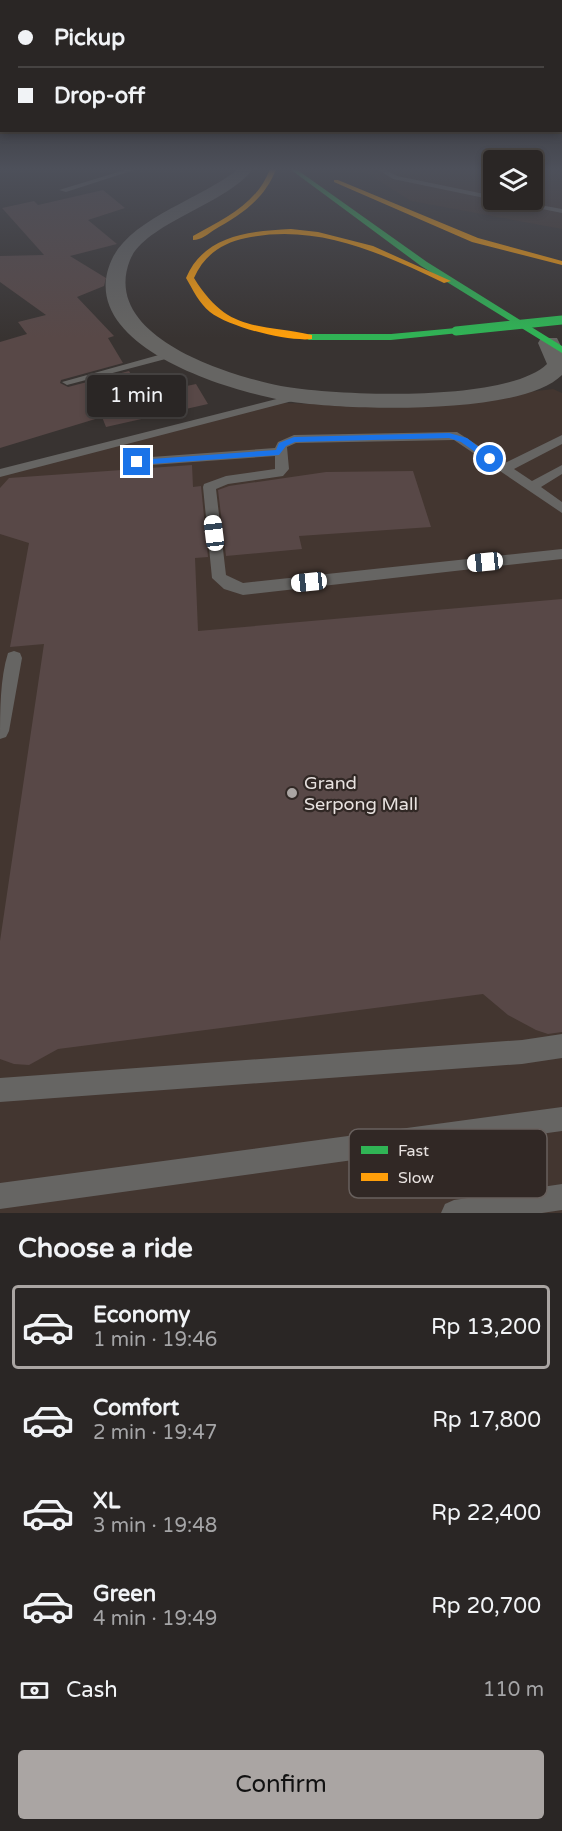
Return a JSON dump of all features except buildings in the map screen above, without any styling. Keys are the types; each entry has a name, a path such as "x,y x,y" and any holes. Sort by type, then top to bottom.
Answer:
{"main road":[{"path":"185,248 217,226"},
{"path":"367,226 447,281"},
{"path":"437,226 500,249 562,262"},
{"path":"559,338 447,281 339,236 299,230 252,233 219,244 197,260 190,278 194,289 214,309 239,321 298,337 344,339 456,331 562,320"},
{"path":"528,308 559,338"},
{"path":"194,311 223,327 252,338 313,348 378,348 468,340 559,338"}],"street":[{"path":"160,226 138,239 122,257 117,299 122,313 147,339 223,377 300,396 389,400 438,399 530,386 542,382 556,372 559,364 559,338"}],"lane":[{"path":"67,382 173,354"},
{"path":"0,473 300,396"},
{"path":"562,508 457,436 294,439 282,444 279,452 283,469 279,473 226,480 209,487 219,578 229,585 243,589 562,554"},
{"path":"504,469 562,439"},
{"path":"137,462 279,452"},
{"path":"531,487 562,469"},
{"path":"0,731 14,658"},
{"path":"0,1090 522,1052 562,1046"},
{"path":"489,1129 562,1119"},
{"path":"0,1196 349,1148"},
{"path":"454,1213 562,1197"}],"shaded area":[{"path":"544,226 562,226 562,229"},
{"path":"553,389 562,393 562,1213 0,1213 0,471 283,403 406,407"}],"traffic: fast":[{"path":"371,226 424,264 562,350"},
{"path":"456,331 562,320"},
{"path":"309,337 391,337 456,331"}],"traffic: slow":[{"path":"196,238 218,226"},
{"path":"441,226 475,240 562,263"},
{"path":"309,337 253,328 214,311 205,302 190,278 197,263 214,248 236,238 264,232 291,231 318,234 371,248 447,281"}],"place":[{"name":"Grand Serpong Mall","path":"292,793"}],"route":[{"path":"137,462 279,452 282,444 294,439 449,436 457,436 490,459"}]}
